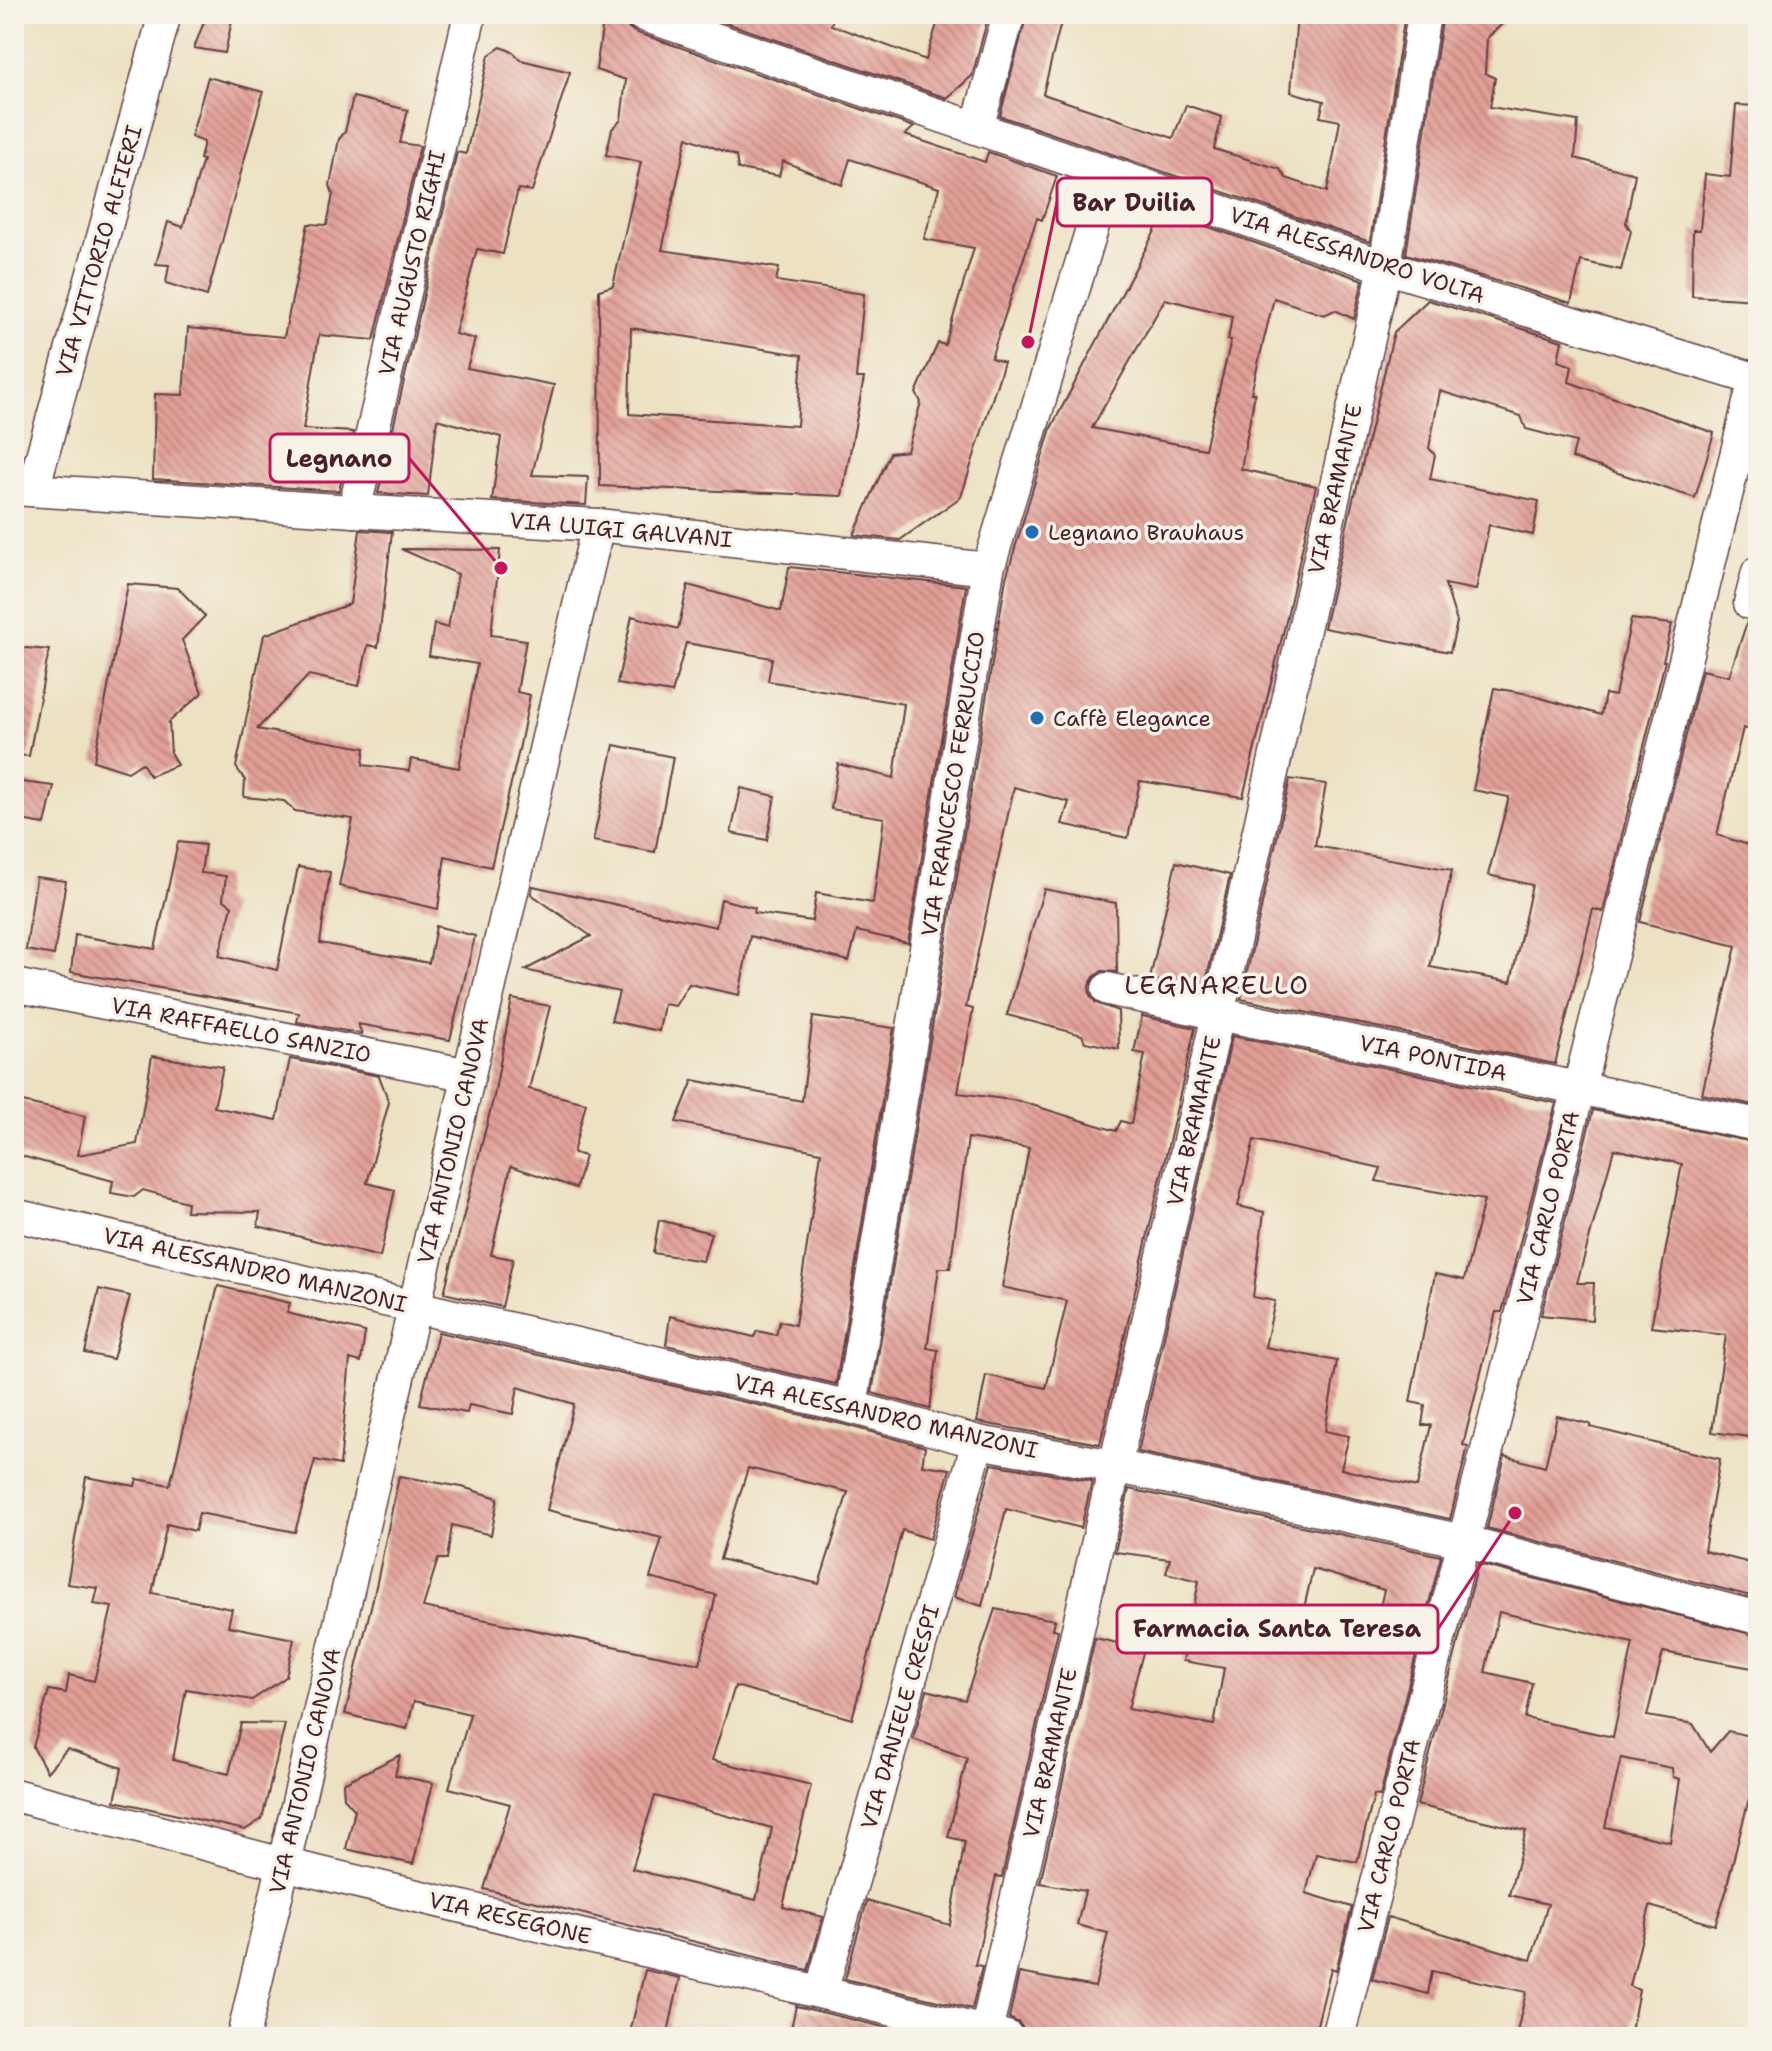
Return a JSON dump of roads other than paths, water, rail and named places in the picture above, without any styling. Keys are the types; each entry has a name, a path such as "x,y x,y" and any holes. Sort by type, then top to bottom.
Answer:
{"street":[{"name":"VIA VITTORIO ALFIERI","path":"24,489 165,14"},
{"name":"VIA AUGUSTO RIGHI","path":"354,511 470,14"},
{"name":"VIA ALESSANDRO VOLTA","path":"641,14 1385,267 1757,379"},
{"path":"977,128 1009,14"},
{"name":"VIA BRAMANTE","path":"993,2035 1114,1466 1385,267 1424,14"},
{"name":"VIA FRANCESCO FERRUCCIO","path":"851,1407 988,569 1109,173"},
{"name":"VIA CARLO PORTA","path":"1338,2037 1579,1088 1748,452 1757,379"},
{"name":"VIA LUIGI GALVANI","path":"24,489 598,525 988,569"},
{"name":"VIA ANTONIO CANOVA","path":"243,2037 598,525"},
{"path":"1758,572 1750,603 1758,605"},
{"name":"VIA RAFFAELLO SANZIO","path":"14,985 469,1075"},
{"name":"VIA PONTIDA","path":"1108,989 1758,1125"},
{"name":"VIA ALESSANDRO MANZONI","path":"14,1215 851,1407 978,1442 1114,1466 1463,1541 1758,1618"},
{"name":"VIA DANIELE CRESPI","path":"821,1992 978,1442"},
{"name":"VIA RESEGONE","path":"14,1795 283,1864 993,2035"}],"place":[{"name":"Bar Duilia","path":"1028,342"},
{"name":"Legnano Brauhaus","path":"1032,532"},
{"name":"Legnano","path":"501,568"},
{"name":"Caffè Elegance","path":"1037,718"},
{"name":"Farmacia Santa Teresa","path":"1515,1513"}],"district":[{"name":"LEGNARELLO","path":"1217,984"}]}
